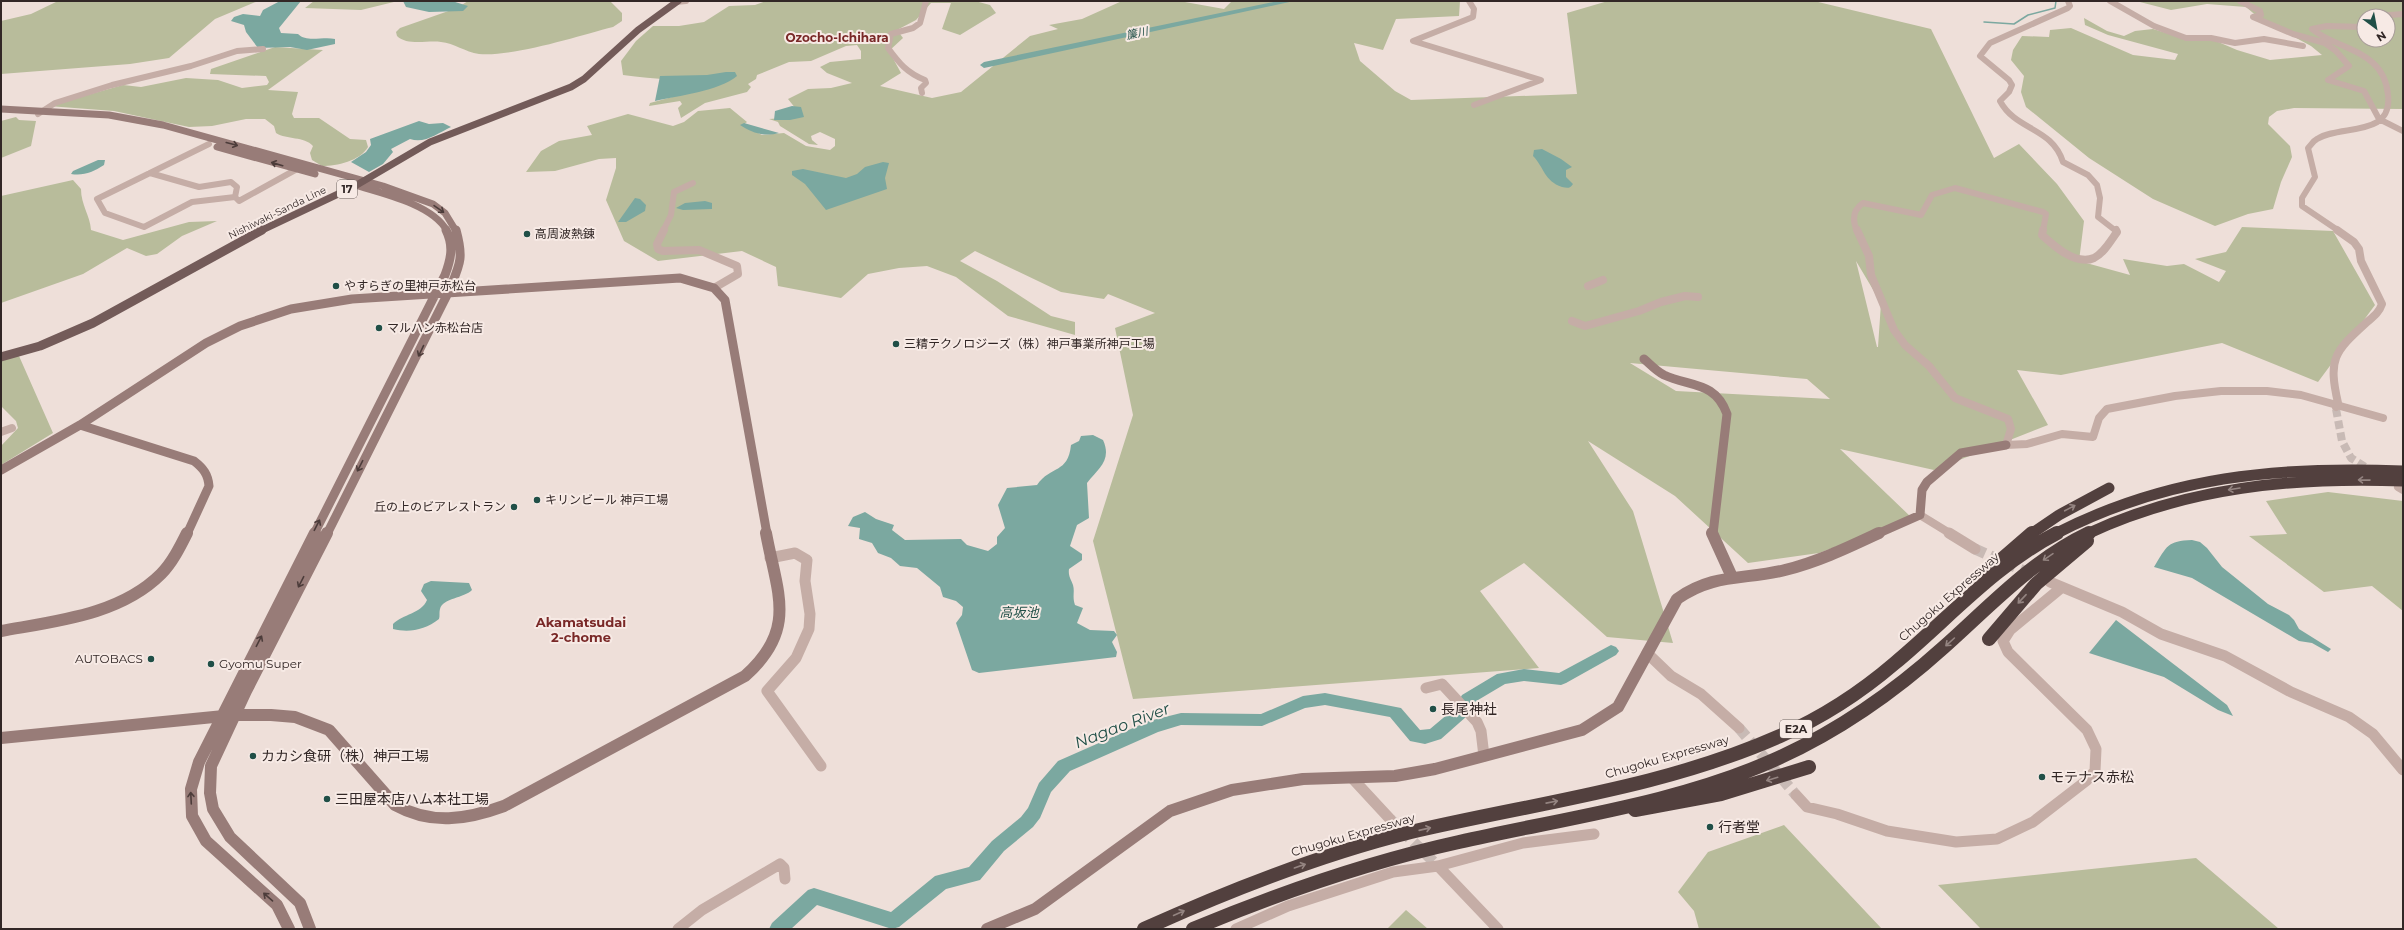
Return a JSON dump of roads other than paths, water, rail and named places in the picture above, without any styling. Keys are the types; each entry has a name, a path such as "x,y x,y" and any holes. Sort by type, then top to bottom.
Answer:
{"highway":[{"name":"Chugoku Expressway","path":"1144,929 1263,879 1366,845 1446,824 1630,785 1698,767 1762,744 1791,731 1845,701 1893,666 1996,573 2042,540 2090,515 2142,496 2205,481 2266,473 2345,469 2403,471"},
{"name":"E2A","path":"1193,929 1286,892 1365,865 1712,782 1745,771 1808,745 1862,714 1892,692 2038,564 2080,537 2130,515 2187,498 2246,487 2313,481 2401,486"},
{"path":"1937,626 1991,568 2024,538 2056,515 2109,488"},
{"path":"1989,639 2020,602 2052,570 2094,536 2130,515"},
{"path":"1558,820 1657,806 1722,794 1809,767"}],"main road":[{"name":"Nishiwaki-Sanda Line","path":"1,357 51,342 93,323 151,293 241,240 359,183 415,150 446,135 571,87 584,78 648,22 677,2"}],"street":[{"path":"677,2 686,1"},
{"path":"922,93 921,88 926,83 925,80 912,76 902,68 888,48 891,34 915,28 920,24 925,17 926,1"},
{"path":"1469,1 1474,9 1473,17 1413,41 1541,80 1474,105"},
{"path":"2006,445 2011,429 2008,419 1955,398 1929,366 1905,345 1894,330 1871,275 1869,256 1855,226 1854,214 1856,208 1863,203 1921,215 1932,195 1954,188 2043,212 2046,214 2042,235 2050,243 2077,258 2086,260 2096,257 2117,232 2097,215 2100,196 2096,182 2086,173 2063,162 2058,146 2052,140 2026,125 2004,109 2000,101 2009,92 2012,85 2009,80 1981,60 1980,56 1983,50 1990,43 2027,28 2044,17 2068,8 2068,1"},
{"path":"2110,1 2154,26 2186,38 2211,38 2235,43 2268,39 2303,46"},
{"path":"2240,1 2260,11 2261,15 2253,17 2258,20 2293,34 2315,39 2336,51 2349,66 2328,80 2364,91 2368,95 2374,113 2380,121 2403,131"},
{"path":"2337,406 2331,375 2338,352 2365,324 2379,314 2382,304 2361,262 2359,249 2354,242 2302,206 2302,198 2315,177 2308,148 2311,143 2319,138 2350,132 2380,121 2391,100 2384,74 2378,66 2368,58 2322,37 2312,29 2327,26 2356,27"},
{"path":"40,113 55,103 112,85 191,66 237,50 263,49"},
{"path":"1,110 109,116 164,125 359,183 418,207 432,215 445,228 451,241 451,256 443,292 418,356 234,715 211,766 210,793 213,809 230,837 300,903 310,929"},
{"path":"1,113 40,113 98,120 188,137 297,169 359,183"},
{"path":"209,144 97,199 105,213 144,227 192,202 235,197"},
{"path":"235,197 235,199 239,201 297,169"},
{"path":"150,173 199,188 231,182 237,187 235,197"},
{"path":"693,183 685,185 674,192 672,215 657,244 658,249 663,251 704,251 737,266 738,274 714,288"},
{"path":"1,470 80,425 192,352 223,334 257,320 291,309 330,301 443,292 664,277 694,280 714,288 725,300 781,615 776,641 757,666 745,676 516,800 489,812 472,817 437,820 406,813 395,805 329,730 317,723 298,717 279,715 234,715 1,738"},
{"path":"1588,286 1604,280"},
{"path":"288,929 277,904 206,841 192,816 191,789 199,762 221,716 443,292"},
{"path":"1572,321 1585,326 1661,302 1685,296 1698,297"},
{"path":"1644,360 1665,375 1710,390 1725,404 1727,414 1712,532 1732,577"},
{"path":"1920,515 1922,490 1927,482 1961,453 2006,445 2027,444 2062,434 2093,437 2097,420 2108,410 2188,396 2268,390 2383,418"},
{"path":"1,631 89,613 129,596 145,586 160,575 172,561 209,486 209,477 205,470 194,461 80,425"},
{"path":"1,432 12,428"},
{"path":"987,929 1035,909 1170,811 1232,790 1265,784 1303,780 1394,776 1484,756 1582,730 1608,716 1618,707 1677,599 1689,588 1710,579 1776,572 1798,567 1920,515"},
{"path":"1920,515 1975,549"},
{"path":"770,558 795,553 807,560 805,580 810,614 809,630 796,658 767,691 821,766"},
{"path":"2050,582 2061,588 2122,612 2161,634 2225,656 2291,692 2349,717 2373,734 2403,770"},
{"path":"1796,795 1808,807 1837,814 1887,831 1956,842 1997,839 2019,830 2086,781 2095,771 2096,749 2086,730 2008,652 2003,641 2010,630 2061,588"},
{"path":"1647,653 1671,676 1701,694 1739,728"},
{"path":"1426,688 1442,684 1477,722 1481,730 1484,756"},
{"path":"1353,779 1390,819"},
{"path":"1236,929 1288,906 1393,872 1438,866 1524,843 1594,834"},
{"path":"678,929 702,910 780,864 784,868 786,879"},
{"path":"1438,866 1498,929"}],"water":[{"path":"280,1 301,1 279,28 281,33 298,34 302,37 310,39 335,39 335,44 307,50 290,47 258,48 246,32 244,25 231,21 234,17 243,14 260,16 263,10"},
{"path":"403,1 452,1 468,6 463,11 429,12 406,7"},
{"path":"735,72 737,76 720,86 655,101 660,76 707,75"},
{"path":"792,106 801,107 804,117 790,120 774,120 775,111"},
{"path":"419,121 429,124 443,123 451,127 426,139 410,139 391,149 393,152 383,164 369,172 351,162 366,152 371,145 370,139"},
{"path":"744,123 779,133 768,135 758,134 740,125"},
{"path":"1542,149 1561,159 1572,167 1566,170 1566,177 1573,184 1571,187 1562,187 1551,181 1533,156 1534,150"},
{"path":"98,160 105,160 104,165 96,170 88,173 71,174 73,171"},
{"path":"883,162 889,163 885,178 887,189 826,210 805,184 792,175 792,171 803,169 846,178 857,174 865,167"},
{"path":"635,198 640,199 646,205 645,211 626,222 618,222"},
{"path":"705,201 712,203 712,209 683,210 676,208 685,203"},
{"name":"高坂池","path":"1093,435 1103,440 1106,453 1100,468 1087,483 1089,518 1077,525 1070,546 1082,554 1082,560 1069,569 1069,574 1074,588 1075,605 1083,608 1077,623 1090,630 1114,631 1117,635 1112,642 1117,652 1116,657 979,673 972,670 956,623 962,615 963,607 956,601 943,597 940,587 917,568 900,566 891,558 878,553 872,543 859,539 860,528 848,526 853,517 865,512 876,519 894,525 892,530 905,540 961,539 967,545 988,551 997,544 997,537 1005,528 998,505 1007,488 1037,485 1048,474 1063,465 1069,454 1071,445 1079,441 1081,436"},
{"path":"2192,540 2200,542 2207,548 2222,567 2268,604 2289,615 2299,629 2331,649 2328,652 2312,643 2299,641 2192,578 2154,567 2165,549 2172,543"},
{"path":"431,581 469,583 472,590 464,595 449,600 442,605 439,619 428,626 417,630 405,631 393,629 393,624 424,605 427,600 421,591 424,584"},
{"path":"2116,620 2227,705 2233,716 2218,710 2164,677 2089,653"}],"waterway":[{"name":"簾川","path":"984,65 1290,1"},
{"path":"1984,22 2014,24 2028,15 2055,8 2056,1"},
{"name":"Nagao River","path":"778,929 814,896 893,921 941,882 974,874 998,846 1027,822 1034,813 1045,788 1064,766 1115,742 1155,726 1181,719 1262,720 1303,702 1325,699 1395,712 1416,736 1425,737 1435,734 1461,712 1467,699 1502,678 1524,675 1561,679 1611,651"}],"tunnel":[{"path":"2336,409 2342,441 2351,458 2372,471"},
{"path":"1975,549 2031,574"},
{"path":"1739,728 1796,795"},
{"path":"1390,819 1438,866"}],"place":[{"name":"高周波熱錬","path":"527,234"},
{"name":"やすらぎの里神戸赤松台","path":"336,286"},
{"name":"マルハン赤松台店","path":"379,328"},
{"name":"三精テクノロジーズ（株）神戸事業所神戸工場","path":"896,344"},
{"name":"キリンビール 神戸工場","path":"537,500"},
{"name":"丘の上のビアレストラン","path":"514,507"},
{"name":"AUTOBACS","path":"151,659"},
{"name":"Gyomu Super","path":"211,664"},
{"name":"長尾神社","path":"1433,709"},
{"name":"カカシ食研（株）神戸工場","path":"253,756"},
{"name":"モテナス赤松","path":"2042,777"},
{"name":"三田屋本店ハム本社工場","path":"327,799"},
{"name":"行者堂","path":"1710,827"}],"district":[{"name":"Ozocho-Ichihara","path":"837,38"},
{"name":"Akamatsudai 2-chome","path":"581,630"}]}
